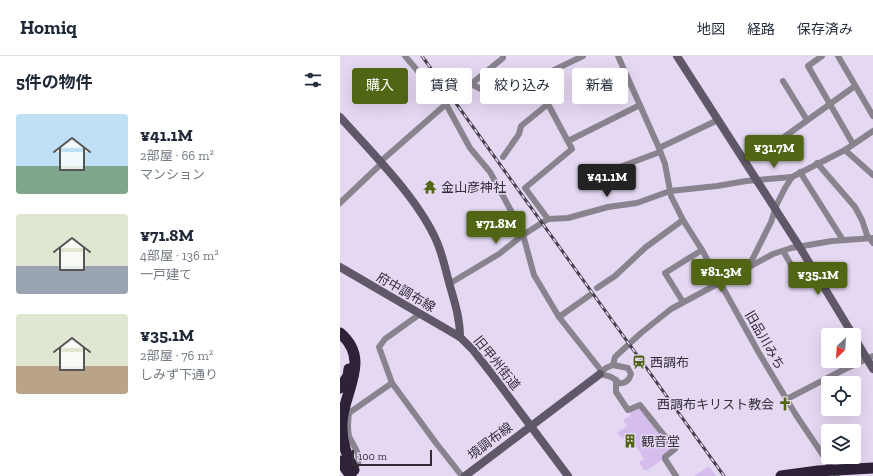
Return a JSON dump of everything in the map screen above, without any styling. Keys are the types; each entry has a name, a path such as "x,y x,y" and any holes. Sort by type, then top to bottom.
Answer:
{"highway":[{"path":"340,334 349,344 355,364 354,377 344,407 342,424 343,444 352,473"},
{"path":"340,342 346,349 350,367 348,376 340,388"},
{"path":"340,451 352,473"},
{"path":"340,460 352,473"},
{"path":"781,476 873,468"},
{"path":"340,470 352,473"}],"main road":[{"path":"677,56 799,246 849,328"},
{"name":"旧甲州街道","path":"340,117 381,162 411,200 438,243 460,320 460,337 473,350 491,373 568,476"},
{"name":"府中調布線","path":"340,266 460,337"},
{"path":"861,346 870,358 873,368"},
{"name":"境調布線","path":"463,476 600,374"}],"street":[{"path":"405,56 416,69"},
{"path":"472,83 503,58 503,56"},
{"path":"558,68 583,56"},
{"name":"旧品川みち","path":"618,56 660,150 665,164 671,196 683,220 702,250 750,338 787,400 838,476"},
{"path":"822,56 808,66 853,144"},
{"path":"838,56 873,116"},
{"path":"783,81 807,120"},
{"path":"780,140 855,86"},
{"path":"340,203 381,162 446,104 470,148 490,172 522,231 534,275 560,317 600,368 600,374"},
{"path":"503,157 519,134 521,126 548,104 572,149 525,188 548,219"},
{"path":"568,140 640,105"},
{"path":"593,177 660,150 718,120"},
{"path":"449,284 499,254 523,235 548,219 568,218 608,207 637,203 670,191 792,177 845,150 873,131"},
{"path":"845,150 873,176"},
{"path":"818,164 855,206 868,235 872,240"},
{"path":"800,172 843,240"},
{"path":"748,268 776,210 777,204 792,177"},
{"path":"597,288 615,276 646,247 683,220"},
{"path":"610,376 610,366 615,357 662,315 683,302 748,268 783,250 799,246 843,240 872,240"},
{"path":"683,302 665,273 702,250"},
{"path":"783,250 796,273"},
{"path":"560,317 590,295"},
{"path":"420,314 407,322 380,345 392,383 436,443 463,476"},
{"path":"787,400 841,371 870,358"},
{"path":"610,366 628,368 631,372 629,380 625,383 619,382 610,376 600,374 603,370 610,366"},
{"path":"616,380 616,392 628,410 640,405 675,449 665,457 665,459 676,476"},
{"path":"352,473 358,464 359,457 348,431 347,426 349,413 392,383"}],"shaded area":[{"path":"638,406 673,451 648,470 644,470 639,462 644,459 629,435 623,439 617,433 627,426 623,420 631,415 628,410"},
{"path":"709,466 716,476 694,476"}],"railway":[{"path":"422,56 724,476"}],"place":[{"name":"金山彦神社","path":"430,187"},
{"name":"西調布","path":"639,362"},
{"name":"西調布キリスト教会","path":"785,404"},
{"name":"観音堂","path":"630,441"}]}
